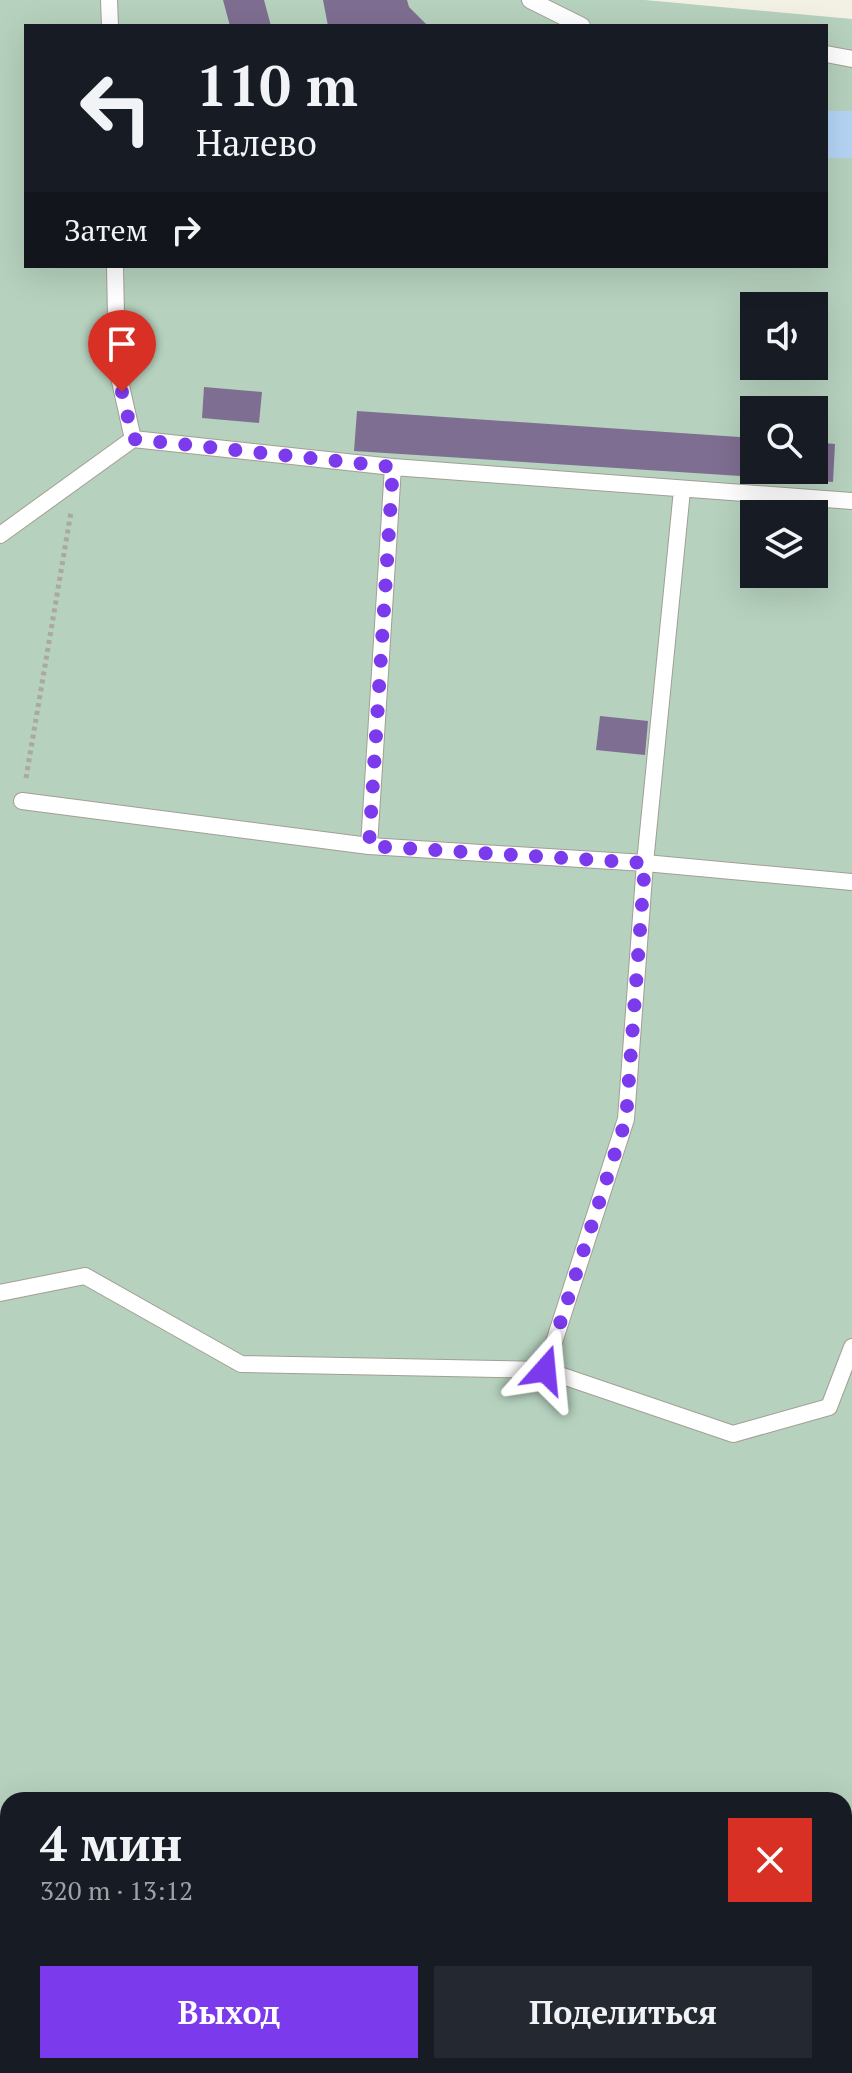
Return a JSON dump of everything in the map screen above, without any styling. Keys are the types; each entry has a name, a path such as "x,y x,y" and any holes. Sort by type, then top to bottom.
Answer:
{"lane":[{"path":"109,0 110,24"},
{"path":"530,0 578,24"},
{"path":"828,54 852,59"},
{"path":"115,268 117,368 133,439"},
{"path":"0,535 133,439 393,467 852,501"},
{"path":"369,846 393,467"},
{"path":"545,1370 626,1119 645,863 682,490"},
{"path":"22,801 369,846 645,863 852,882"},
{"path":"0,1293 85,1276 241,1364 545,1370 733,1434 829,1407 852,1347"}],"path":[{"path":"22,801 77,480"}],"green space":[{"path":"0,0 645,0 852,19 852,1792 0,1792"}],"water":[{"path":"828,111 852,111 852,158 828,158"}],"building":[{"path":"223,0 264,0 270,24 229,24"},
{"path":"323,0 407,0 409,7 426,24 328,24"},
{"path":"204,387 262,392 259,423 202,418"},
{"path":"357,411 740,437 740,476 354,451"},
{"path":"828,443 835,444 833,482 828,482"},
{"path":"600,716 648,721 645,755 596,750"}],"route":[{"path":"122,392 133,439 393,467 369,846 645,863 626,1119 545,1370"}]}
